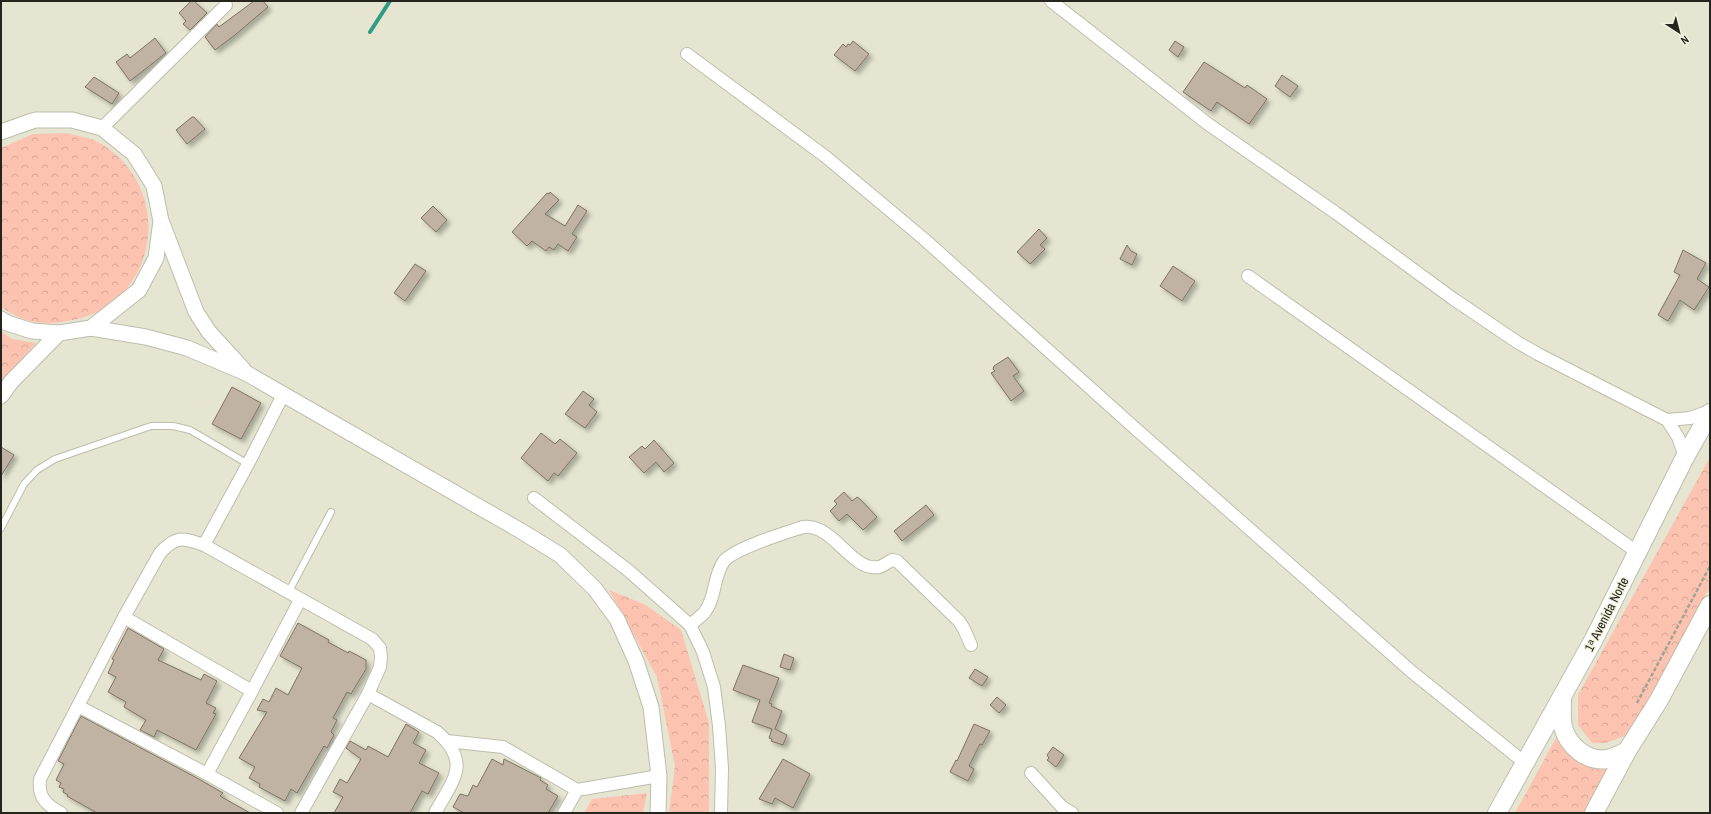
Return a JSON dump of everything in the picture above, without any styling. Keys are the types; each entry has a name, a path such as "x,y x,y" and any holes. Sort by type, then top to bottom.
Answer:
{"main road":[{"name":"1ᵃ Avenida Norte","path":"1497,813 1562,699 1594,639 1685,457 1710,412"},
{"path":"1594,813 1627,751 1659,700 1710,605"},
{"path":"1562,699 1564,727 1567,737 1580,752 1586,756 1607,759 1627,751"}],"street":[{"path":"1051,1 1208,124 1336,213 1452,298 1517,342 1538,354 1667,420 1678,437 1685,457"},
{"path":"102,128 226,5"},
{"path":"687,54 826,157 924,239 1412,672 1525,763"},
{"path":"1,132 35,120 72,120 102,128 134,154 154,186 161,221 196,312 209,332 246,373"},
{"path":"91,328 139,290 156,258 161,221"},
{"path":"1248,276 1637,552"},
{"path":"1,319 7,323 32,331 59,333 91,328 146,337 187,348 246,373 521,530 560,555 595,589 616,620 636,661 651,707 659,776 658,813"},
{"path":"1,396 11,382 59,333"},
{"path":"204,545 283,395"},
{"path":"1667,420 1690,418 1710,412"},
{"path":"534,498 628,571 690,625 703,652 714,686 722,768 721,813"},
{"path":"690,625 705,612 710,603 720,569 724,561 730,556 741,550 803,527 811,526 824,531 864,565 880,567 892,560 897,561 958,621 964,629 971,645"},
{"path":"61,813 51,808 44,801 39,789 40,779 124,617 160,553 174,540 184,539 204,545 372,639 380,648 382,657 380,667 368,694 301,813"},
{"path":"207,774 300,600"},
{"path":"124,617 252,691"},
{"path":"368,694 437,732 447,741 454,751 457,760 453,780 435,813"},
{"path":"78,706 277,813"},
{"path":"447,741 503,747 577,790 659,776"},
{"path":"1030,773 1062,807 1072,813"},
{"path":"564,813 577,790"}],"lane":[{"path":"1,528 24,484 37,470 55,459 151,426 173,426 190,430 248,464"},
{"path":"288,593 331,512"}],"path":[{"path":"1637,704 1710,566"}],"green space":[{"path":"66,133 98,142 123,162 140,187 148,215 147,243 139,270 122,293 99,311 62,322 45,323 28,321 1,307 1,148 33,134"},
{"path":"1,331 12,339 36,343 1,384"},
{"path":"1710,457 1710,587 1630,734 1606,743 1592,743 1578,725 1578,695"},
{"path":"609,590 644,604 681,630 709,723 709,813 669,813 675,766 657,677"},
{"path":"1562,727 1584,761 1608,770 1584,813 1515,813"},
{"path":"647,793 643,813 584,813 592,799"}],"building":[{"path":"191,1 194,1 207,13 190,30 183,24 186,21 179,13"},
{"path":"254,1 263,1 268,7 215,50 205,37 217,24 219,27"},
{"path":"155,38 166,53 130,81 116,62 127,54 130,58"},
{"path":"853,41 869,54 855,71 834,55 843,44 846,47"},
{"path":"1175,41 1184,47 1178,57 1169,50"},
{"path":"1204,62 1245,88 1247,85 1267,99 1249,124 1217,102 1211,111 1183,92"},
{"path":"1282,75 1298,86 1290,97 1275,86"},
{"path":"94,77 119,93 112,104 85,87"},
{"path":"194,117 205,129 187,144 176,130"},
{"path":"550,192 559,200 545,214 565,226 578,205 587,211 572,234 577,237 568,251 558,244 554,250 549,247 546,251 532,241 527,246 512,232 547,193 549,194"},
{"path":"433,206 447,220 436,232 421,218"},
{"path":"1039,229 1047,238 1040,245 1045,249 1030,264 1017,252"},
{"path":"1127,245 1131,251 1137,254 1132,265 1120,259"},
{"path":"1683,250 1706,263 1697,279 1709,287 1694,310 1680,300 1668,321 1658,315 1680,275 1674,272"},
{"path":"415,264 426,271 405,301 394,293"},
{"path":"1173,266 1195,281 1182,301 1160,286"},
{"path":"1008,357 1019,372 1013,376 1024,391 1011,401 991,373 995,371 993,369 994,366"},
{"path":"232,387 261,403 241,439 212,424"},
{"path":"583,391 594,399 589,405 597,412 585,428 565,414"},
{"path":"541,433 555,444 560,439 577,453 558,476 554,473 548,481 521,458"},
{"path":"654,440 674,463 664,472 656,462 644,473 629,457 642,446 645,449"},
{"path":"1,447 14,455 1,476"},
{"path":"844,492 852,501 857,497 860,499 877,517 863,530 847,514 839,521 830,511 837,504 834,501"},
{"path":"926,505 934,515 902,541 894,531"},
{"path":"298,623 329,640 328,642 348,653 349,651 366,660 366,669 351,694 347,692 333,718 337,720 331,732 334,735 327,748 324,746 297,793 291,789 285,801 259,787 260,784 249,778 255,767 239,758 267,712 257,710 263,699 269,702 276,688 288,695 302,668 280,656"},
{"path":"128,628 164,649 158,660 201,680 204,674 217,681 206,703 216,708 213,713 216,714 196,750 157,730 154,737 140,730 146,720 124,707 126,702 108,692 116,677 108,673 114,660 112,659"},
{"path":"784,654 794,658 790,670 780,667"},
{"path":"743,665 779,678 769,703 772,704 771,706 782,711 775,729 787,735 783,745 771,741 772,739 769,738 772,729 752,722 760,700 733,690"},
{"path":"975,669 988,677 982,686 969,678"},
{"path":"997,697 1006,705 999,713 990,705"},
{"path":"81,716 197,778 223,793 220,796 250,813 97,813 67,796 68,795 63,792 64,789 59,787 61,783 56,780 64,764 58,761"},
{"path":"406,724 419,732 413,743 426,750 419,763 439,773 428,794 422,791 410,813 334,813 343,797 333,792 340,779 347,783 361,759 346,748 350,741 366,750 368,746 388,757"},
{"path":"974,724 990,731 982,745 980,744 969,766 974,769 968,781 950,772 956,760 957,761"},
{"path":"1053,747 1064,755 1056,767 1047,760 1049,758 1047,755"},
{"path":"492,759 503,765 504,759 541,778 540,780 548,785 546,789 558,796 548,813 464,813 453,807 460,794 468,796 473,785 477,787"},
{"path":"783,759 810,774 793,808 775,798 772,804 759,799"}],"waterway":[{"path":"370,32 390,1"}]}
